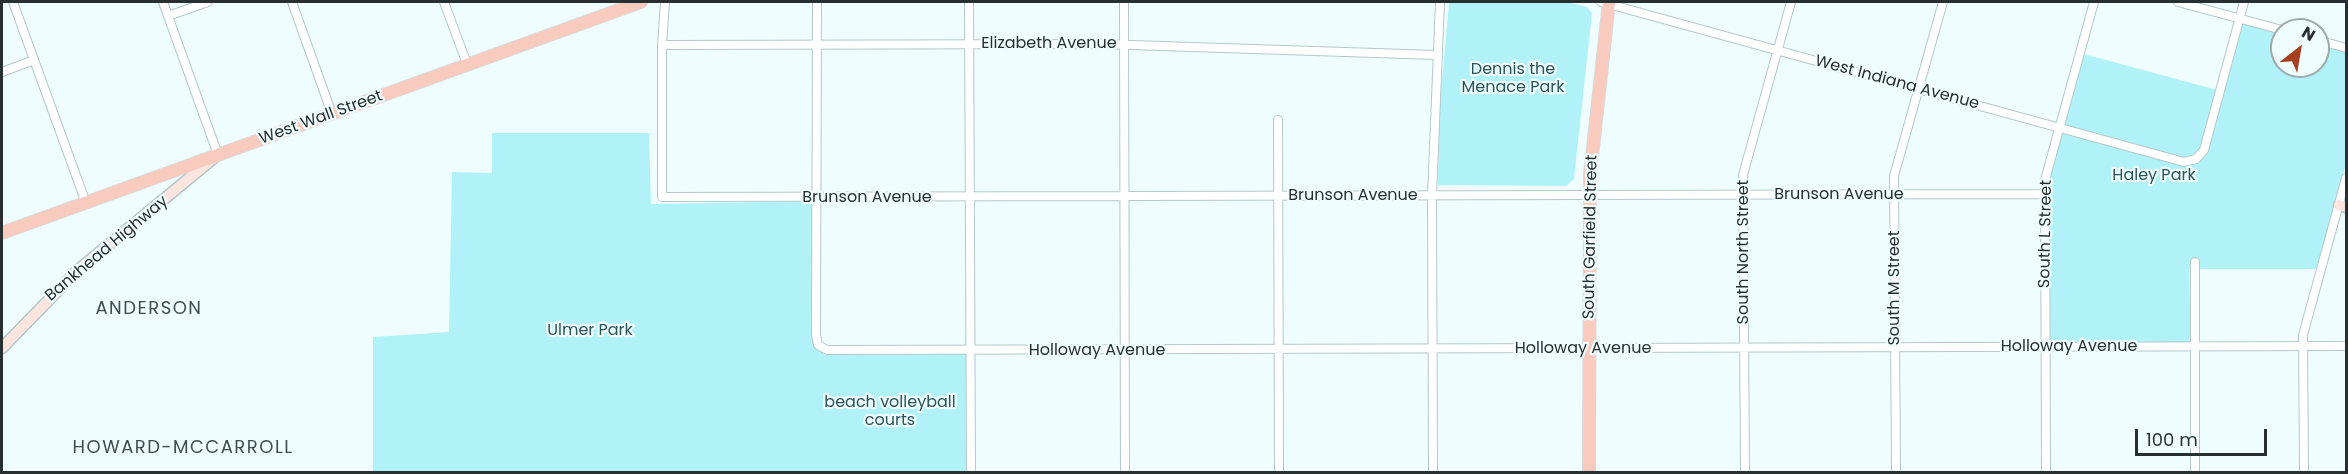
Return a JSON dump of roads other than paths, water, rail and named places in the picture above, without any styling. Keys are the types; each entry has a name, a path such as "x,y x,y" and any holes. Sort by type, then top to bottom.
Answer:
{"main road":[{"name":"West Wall Street","path":"2,233 641,2"},
{"name":"South Garfield Street","path":"1589,472 1590,195 1606,2"}],"street":[{"path":"13,2 86,203"},
{"path":"163,2 218,155"},
{"path":"168,16 208,2"},
{"path":"292,2 332,114"},
{"path":"444,2 467,64"},
{"path":"662,45 666,2"},
{"path":"817,2 817,198"},
{"path":"969,2 971,472"},
{"path":"1124,2 1125,472"},
{"path":"1433,472 1432,196 1436,55 1440,2"},
{"name":"West Indiana Avenue","path":"1606,2 2180,161 2193,160 2204,150 2239,18"},
{"name":"South North Street","path":"1745,472 1743,175 1791,2"},
{"name":"South M Street","path":"1896,472 1894,176 1943,2"},
{"name":"South L Street","path":"2046,472 2043,194 2094,2"},
{"path":"2178,2 2270,27"},
{"path":"2239,18 2244,2"},
{"path":"2330,43 2346,48"},
{"name":"Elizabeth Avenue","path":"662,45 1124,45 1436,55"},
{"name":"Brunson Avenue","path":"662,45 662,197 2043,194"},
{"path":"2,72 34,60"},
{"path":"1278,120 1279,472"},
{"name":"Bankhead Highway","path":"2,348 78,270 218,155"},
{"path":"2304,472 2303,335 2343,206 2346,178"},
{"name":"Holloway Avenue","path":"817,198 816,335 821,348 833,351 2346,346"},
{"path":"2195,261 2195,472"}],"district":[{"name":"ANDERSON","path":"149,309"},
{"name":"HOWARD-MCCARROLL","path":"183,448"}],"park label":[{"name":"Dennis the Menace Park","path":"1513,79"},
{"name":"Haley Park","path":"2154,176"},
{"name":"Ulmer Park","path":"590,331"},
{"name":"beach volleyball courts","path":"890,412"}]}
